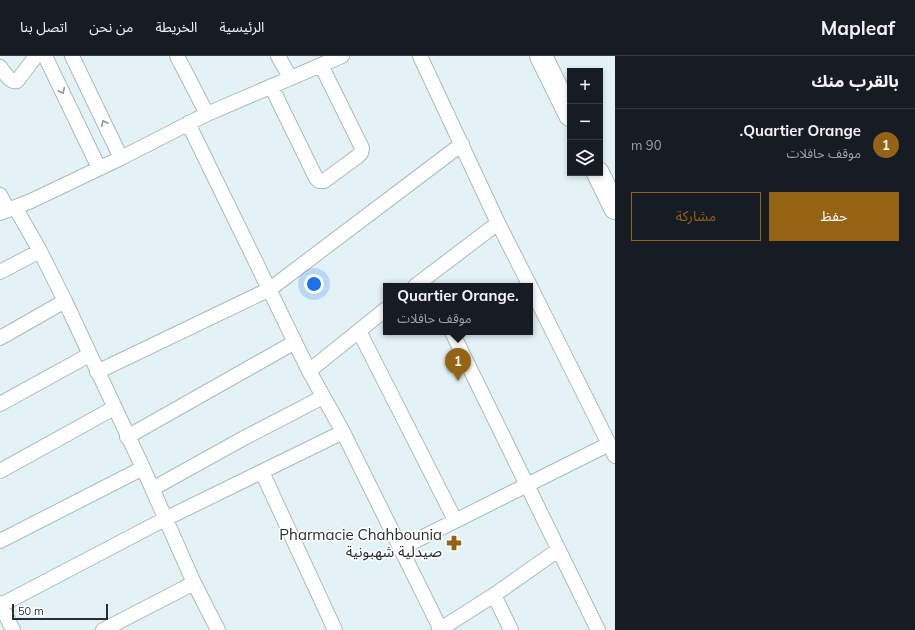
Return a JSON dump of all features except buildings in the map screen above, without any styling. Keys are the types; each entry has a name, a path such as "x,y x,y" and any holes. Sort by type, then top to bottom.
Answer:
{"main road":[{"path":"541,56 567,109"},
{"path":"599,176 615,208"}],"street":[{"path":"0,67 10,79 15,82 36,56"},
{"path":"45,56 99,168"},
{"path":"72,56 122,158"},
{"path":"177,56 207,114"},
{"path":"278,56 290,77"},
{"path":"8,210 122,158 207,114 290,77 342,56"},
{"path":"420,56 498,223 528,283"},
{"path":"271,86 316,178 319,180 324,180 358,156 361,153 362,148 321,65"},
{"path":"188,123 270,289 294,342 343,432 440,630 494,596 558,550"},
{"path":"97,372 270,289 462,144"},
{"path":"0,195 8,210 40,251 65,301 127,437 143,468 194,582 218,630"},
{"path":"423,283 498,223"},
{"path":"0,272 40,251"},
{"path":"400,548 527,485 612,450 533,292"},
{"path":"0,338 65,301"},
{"path":"309,371 383,311"},
{"path":"359,331 455,520"},
{"path":"453,335 598,630"},
{"path":"127,437 294,342"},
{"path":"0,404 89,355"},
{"path":"152,490 244,438 323,397"},
{"path":"0,471 114,408"},
{"path":"13,630 0,604 165,519 343,432"},
{"path":"0,541 143,468"},
{"path":"262,472 335,630"},
{"path":"103,630 194,582"},
{"path":"494,596 511,630"}],"place":[{"name":"Quartier Orange.","path":"458,381"},
{"name":"Pharmacie Chahbounia صيدلية شهبونية","path":"454,543"}]}
